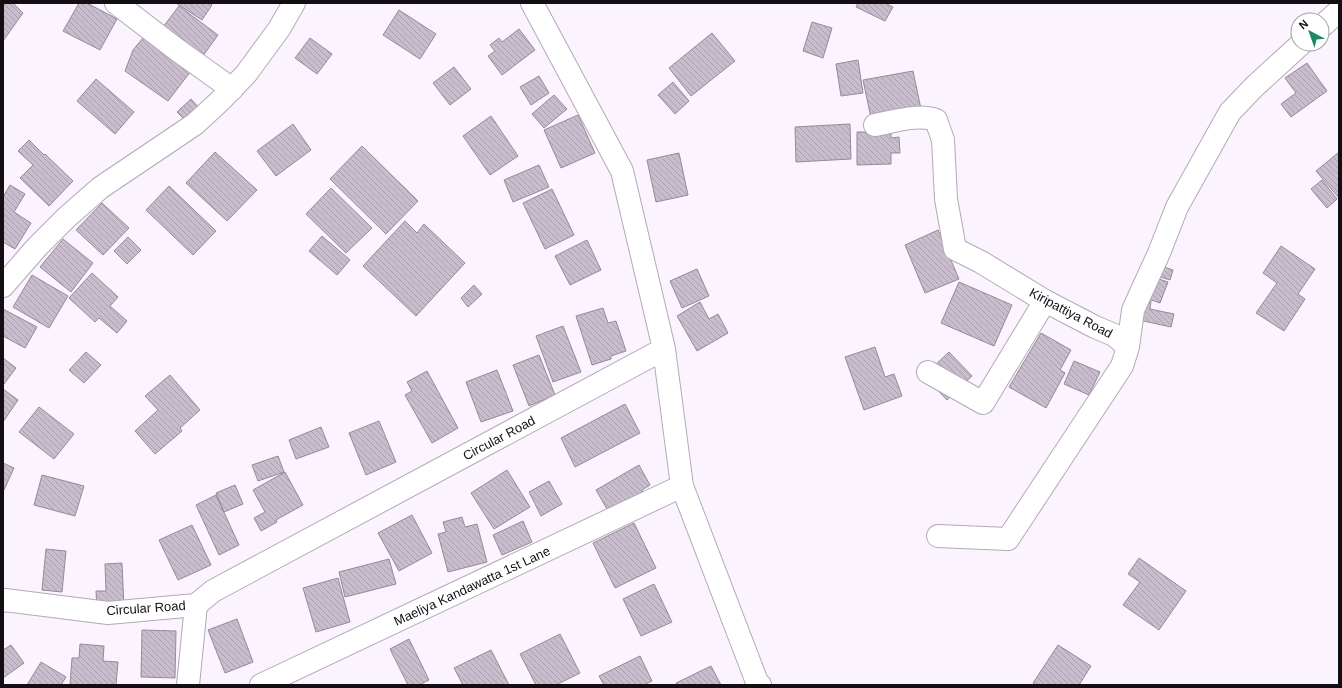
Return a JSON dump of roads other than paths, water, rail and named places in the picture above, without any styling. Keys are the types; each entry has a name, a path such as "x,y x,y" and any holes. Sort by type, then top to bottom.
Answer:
{"street":[{"path":"116,3 176,49 232,89"},
{"path":"3,286 37,247 66,218 100,188 195,124 232,89 246,74 279,29 294,3"},
{"path":"532,3 622,170 664,349 682,486 756,684"},
{"path":"1330,19 1339,11"},
{"name":"Kiripattiya Road","path":"1128,347 1133,310 1159,253 1177,207 1230,112 1255,86 1292,52"},
{"name":"Kiripattiya Road","path":"875,125 910,118 930,117 936,120 943,140 946,199 955,248 982,262 1045,301 1095,327 1114,334 1128,347"},
{"path":"928,372 983,403 1045,301"},
{"path":"938,536 1008,539 1122,366 1128,347"},
{"name":"Circular Road","path":"3,601 5,600 108,613 196,605 213,591 664,349"},
{"name":"Maeliya Kandawatta 1st Lane","path":"261,685 682,486"},
{"path":"188,685 196,605"}]}
